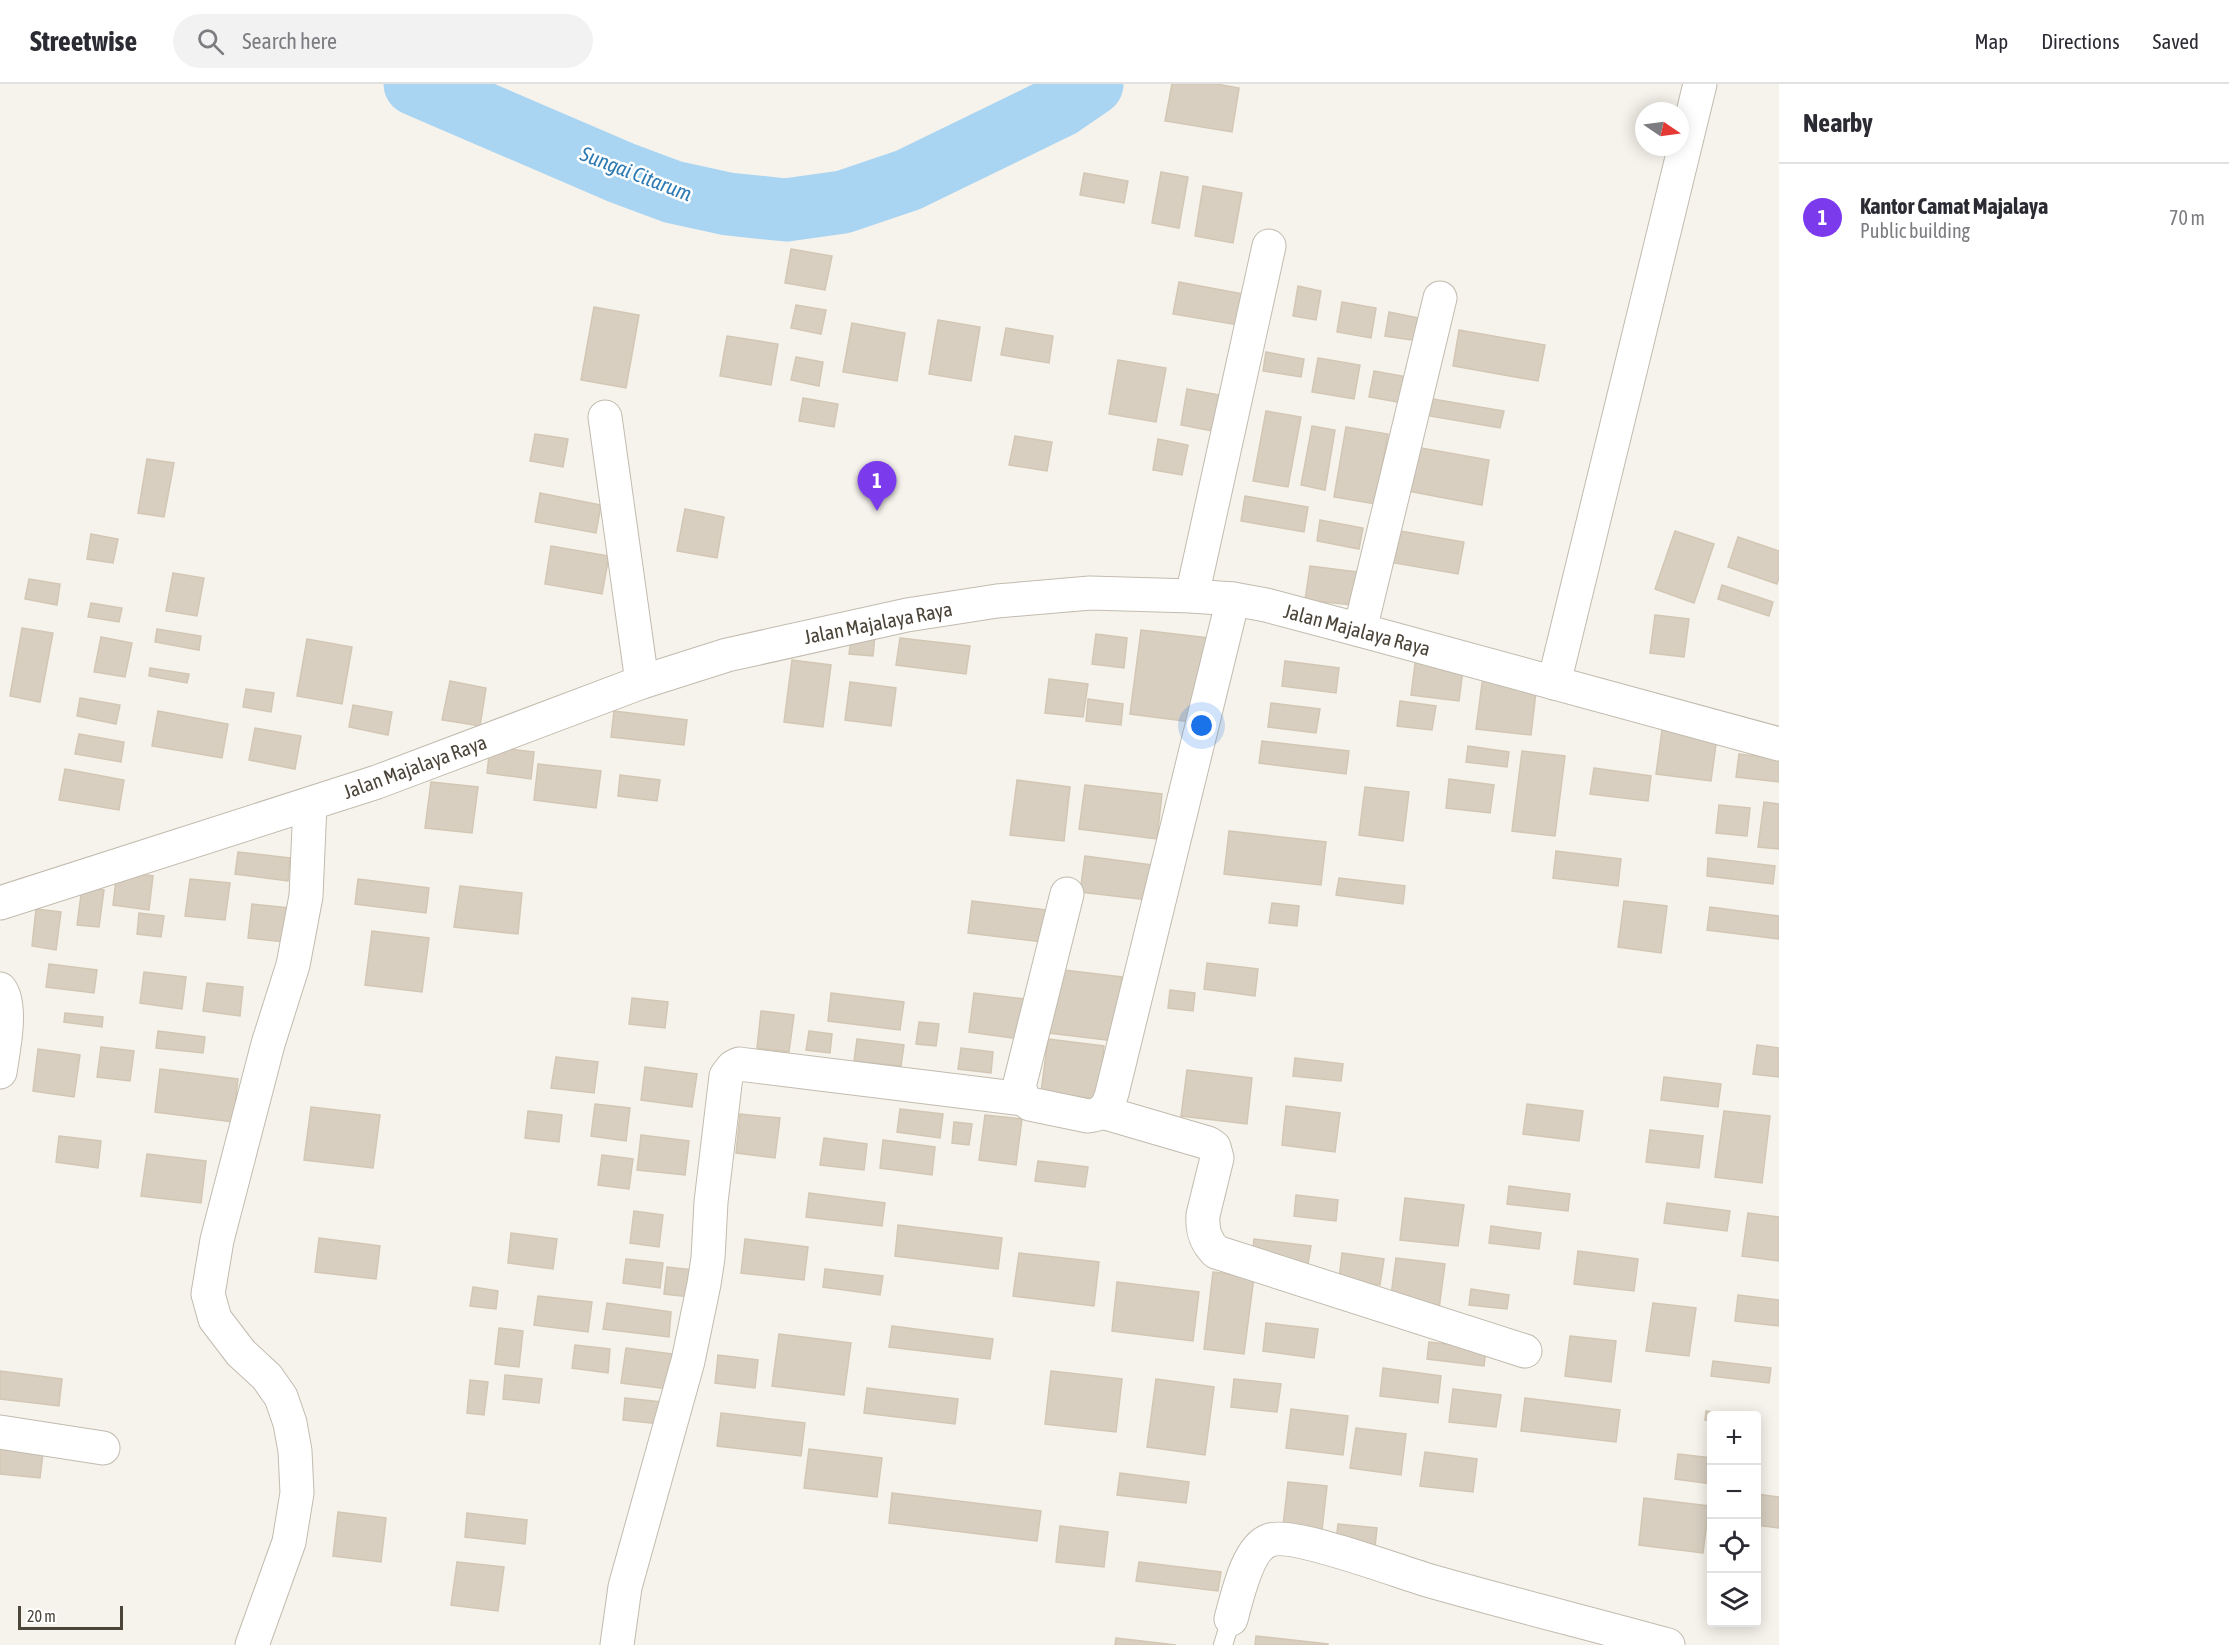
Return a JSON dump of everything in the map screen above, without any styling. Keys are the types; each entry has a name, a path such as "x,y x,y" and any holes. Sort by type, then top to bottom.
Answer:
{"street":[{"path":"1554,683 1700,84"},
{"path":"1192,596 1269,246"},
{"path":"1360,630 1440,298"},
{"path":"605,417 642,682"},
{"name":"Jalan Majalaya Raya","path":"0,903 377,782 642,682 727,655 930,612 997,601 1090,593 1192,596 1233,599 1266,605 1779,744"},
{"path":"1067,894 1019,1087 1024,1099 1030,1104 1088,1116 1097,1115 1109,1103 1112,1093 1233,599"},
{"path":"252,1645 289,1542 297,1493 295,1451 290,1423 281,1397 267,1377 241,1353 215,1319 208,1294 217,1239 268,1044 293,965 306,896 310,804"},
{"path":"0,989 3,992 6,1009 0,1072"},
{"path":"617,1645 625,1587 688,1361 704,1284 726,1076 733,1067 740,1064 1024,1099"},
{"path":"1102,1112 1208,1143 1214,1147 1217,1158 1202,1219 1206,1238 1216,1252 1525,1352"},
{"path":"0,1432 103,1448"},
{"path":"1227,1632 1250,1561 1258,1548 1268,1540 1278,1538 1318,1546 1425,1580 1668,1645"}],"building":[{"path":"1172,84 1216,84 1239,88 1232,132 1165,121"},
{"path":"1161,172 1188,177 1179,228 1152,223"},
{"path":"1084,173 1128,181 1124,203 1080,195"},
{"path":"1203,186 1242,193 1233,243 1195,236"},
{"path":"791,249 832,256 825,290 785,283"},
{"path":"1179,282 1249,295 1244,326 1173,314"},
{"path":"1298,286 1321,291 1316,320 1293,316"},
{"path":"1342,302 1376,308 1371,338 1337,332"},
{"path":"796,305 826,310 821,334 791,328"},
{"path":"594,307 639,315 626,388 581,380"},
{"path":"1389,312 1429,320 1425,342 1385,336"},
{"path":"938,320 980,327 971,381 929,374"},
{"path":"852,323 905,333 897,381 843,372"},
{"path":"1006,328 1053,336 1049,363 1001,355"},
{"path":"1459,330 1545,345 1538,381 1453,366"},
{"path":"727,336 778,344 771,385 720,376"},
{"path":"1266,352 1304,359 1301,377 1263,371"},
{"path":"796,357 823,362 819,386 791,380"},
{"path":"1318,358 1360,365 1354,399 1312,392"},
{"path":"1118,360 1166,368 1156,422 1109,414"},
{"path":"1374,371 1413,378 1408,404 1369,397"},
{"path":"1187,389 1225,396 1218,432 1181,425"},
{"path":"803,398 838,404 834,427 799,421"},
{"path":"1427,398 1504,411 1500,428 1424,415"},
{"path":"1266,411 1301,417 1288,487 1253,481"},
{"path":"1312,426 1335,430 1325,490 1301,485"},
{"path":"1346,427 1388,434 1375,504 1334,497"},
{"path":"535,434 568,439 563,467 530,461"},
{"path":"1015,436 1052,442 1047,471 1009,465"},
{"path":"1158,439 1188,445 1182,475 1153,470"},
{"path":"1410,446 1489,460 1482,505 1402,490"},
{"path":"147,459 174,463 164,517 138,513"},
{"path":"540,493 601,505 596,533 535,522"},
{"path":"1245,496 1308,507 1304,532 1241,521"},
{"path":"685,509 724,517 717,558 677,551"},
{"path":"1320,520 1363,528 1359,549 1317,541"},
{"path":"1389,529 1464,542 1458,574 1383,561"},
{"path":"1675,531 1714,544 1694,603 1655,589"},
{"path":"91,534 118,539 113,563 87,559"},
{"path":"1738,537 1779,551 1777,584 1728,567"},
{"path":"551,546 609,556 602,594 545,584"},
{"path":"1310,566 1357,572 1353,605 1305,600"},
{"path":"173,573 204,578 197,616 166,611"},
{"path":"29,579 60,584 57,605 25,599"},
{"path":"1722,585 1773,602 1769,616 1718,599"},
{"path":"91,603 122,608 119,622 88,617"},
{"path":"1655,615 1689,619 1684,657 1650,653"},
{"path":"22,628 53,633 40,702 10,696"},
{"path":"157,629 201,636 199,650 155,642"},
{"path":"1141,630 1209,638 1199,723 1130,714"},
{"path":"852,632 875,635 873,656 849,654"},
{"path":"1096,634 1127,638 1124,668 1092,664"},
{"path":"101,637 132,643 125,677 94,672"},
{"path":"900,638 970,646 966,674 896,665"},
{"path":"307,639 352,647 342,704 297,696"},
{"path":"1416,656 1464,662 1459,701 1411,695"},
{"path":"792,660 831,665 823,727 784,722"},
{"path":"1285,661 1339,668 1336,693 1282,686"},
{"path":"150,668 189,674 187,683 149,676"},
{"path":"1483,676 1537,683 1531,735 1476,729"},
{"path":"1049,679 1088,684 1083,717 1045,713"},
{"path":"450,681 486,688 480,726 442,720"},
{"path":"850,682 896,688 891,726 845,720"},
{"path":"246,689 274,693 271,712 243,707"},
{"path":"80,698 120,705 116,724 77,716"},
{"path":"1088,699 1123,704 1121,725 1086,721"},
{"path":"1400,701 1436,706 1432,730 1397,726"},
{"path":"1271,703 1320,709 1316,733 1268,727"},
{"path":"353,705 392,712 388,735 349,727"},
{"path":"158,711 228,724 222,758 152,746"},
{"path":"614,711 687,720 684,745 611,737"},
{"path":"255,728 301,736 295,769 249,760"},
{"path":"1662,730 1717,737 1711,781 1656,774"},
{"path":"79,734 124,742 121,762 75,754"},
{"path":"1262,741 1349,751 1346,774 1259,763"},
{"path":"1468,746 1509,752 1507,767 1466,762"},
{"path":"490,747 534,752 531,779 487,773"},
{"path":"1522,751 1565,756 1555,836 1512,831"},
{"path":"1739,754 1779,759 1779,782 1736,777"},
{"path":"538,764 601,771 596,808 534,800"},
{"path":"1594,768 1651,776 1648,801 1590,794"},
{"path":"65,769 124,780 119,810 59,800"},
{"path":"620,775 660,780 657,801 618,796"},
{"path":"1449,779 1494,785 1490,813 1446,808"},
{"path":"1017,780 1070,787 1064,841 1010,835"},
{"path":"431,782 478,787 472,833 425,828"},
{"path":"1085,785 1162,794 1157,839 1079,829"},
{"path":"1365,787 1409,792 1403,841 1359,835"},
{"path":"1764,802 1779,804 1779,849 1758,847"},
{"path":"1719,805 1750,808 1747,836 1716,833"},
{"path":"1229,831 1326,842 1321,885 1224,874"},
{"path":"1556,851 1621,859 1618,886 1553,878"},
{"path":"238,852 290,858 288,881 235,874"},
{"path":"1085,856 1152,865 1148,900 1080,892"},
{"path":"1708,858 1775,866 1773,884 1707,876"},
{"path":"117,871 153,876 149,910 113,905"},
{"path":"1339,878 1405,886 1403,904 1336,895"},
{"path":"190,879 230,883 225,920 185,916"},
{"path":"358,879 429,888 426,913 355,904"},
{"path":"460,886 522,893 518,934 454,927"},
{"path":"82,887 104,890 99,927 77,925"},
{"path":"972,901 1054,911 1050,943 968,933"},
{"path":"1624,901 1667,906 1661,953 1618,947"},
{"path":"1272,903 1299,906 1297,926 1269,923"},
{"path":"252,904 289,908 285,942 248,938"},
{"path":"1710,907 1779,916 1779,939 1707,930"},
{"path":"36,909 61,912 56,950 32,946"},
{"path":"139,913 164,916 161,937 137,934"},
{"path":"372,931 429,938 422,992 365,985"},
{"path":"1207,963 1258,969 1255,996 1204,989"},
{"path":"49,964 97,970 94,993 46,987"},
{"path":"1056,969 1122,977 1114,1041 1049,1033"},
{"path":"144,972 186,977 182,1009 140,1003"},
{"path":"207,983 243,987 240,1016 203,1011"},
{"path":"1170,990 1195,993 1193,1011 1168,1008"},
{"path":"831,993 904,1002 900,1030 828,1021"},
{"path":"974,993 1025,999 1020,1039 969,1032"},
{"path":"632,998 668,1002 665,1028 629,1024"},
{"path":"761,1011 794,1015 789,1052 757,1048"},
{"path":"65,1013 103,1017 102,1027 64,1022"},
{"path":"919,1022 939,1024 936,1046 916,1044"},
{"path":"158,1031 205,1037 203,1053 156,1048"},
{"path":"809,1031 832,1034 830,1053 806,1050"},
{"path":"857,1039 904,1045 901,1066 854,1061"},
{"path":"1048,1039 1104,1046 1098,1099 1041,1092"},
{"path":"1757,1045 1779,1048 1779,1077 1753,1074"},
{"path":"101,1047 134,1051 130,1081 97,1077"},
{"path":"961,1048 993,1052 991,1073 958,1069"},
{"path":"38,1049 80,1055 74,1097 33,1091"},
{"path":"556,1057 598,1062 594,1093 551,1088"},
{"path":"1295,1058 1343,1064 1341,1081 1293,1076"},
{"path":"645,1067 697,1074 692,1107 641,1100"},
{"path":"160,1069 238,1079 233,1122 155,1112"},
{"path":"1187,1070 1252,1078 1247,1124 1181,1116"},
{"path":"1664,1077 1721,1084 1718,1107 1661,1100"},
{"path":"595,1104 630,1108 626,1141 591,1136"},
{"path":"1527,1104 1583,1111 1579,1141 1523,1134"},
{"path":"1286,1106 1340,1113 1335,1152 1282,1145"},
{"path":"311,1107 380,1115 373,1168 304,1160"},
{"path":"900,1109 943,1114 940,1138 897,1132"},
{"path":"528,1111 562,1115 559,1142 525,1138"},
{"path":"1724,1111 1770,1116 1762,1183 1715,1177"},
{"path":"740,1114 780,1118 775,1158 736,1153"},
{"path":"985,1115 1022,1119 1016,1165 979,1160"},
{"path":"954,1122 972,1124 969,1145 952,1143"},
{"path":"1650,1130 1703,1136 1699,1168 1646,1162"},
{"path":"641,1135 689,1141 685,1175 637,1170"},
{"path":"59,1136 101,1141 98,1168 56,1162"},
{"path":"824,1138 867,1144 864,1170 820,1165"},
{"path":"883,1140 935,1147 932,1175 880,1168"},
{"path":"147,1154 206,1161 201,1203 141,1196"},
{"path":"602,1155 633,1159 629,1189 598,1185"},
{"path":"1038,1161 1088,1167 1085,1187 1035,1181"},
{"path":"1509,1186 1570,1194 1568,1211 1507,1204"},
{"path":"809,1193 885,1203 882,1226 806,1217"},
{"path":"1296,1195 1338,1200 1336,1221 1294,1216"},
{"path":"1405,1198 1464,1205 1458,1246 1400,1240"},
{"path":"1667,1203 1730,1211 1727,1231 1664,1223"},
{"path":"634,1211 663,1215 659,1247 630,1243"},
{"path":"1748,1213 1779,1217 1779,1261 1742,1256"},
{"path":"898,1225 1002,1238 998,1269 895,1256"},
{"path":"1491,1226 1541,1233 1539,1249 1489,1243"},
{"path":"511,1233 557,1239 553,1269 508,1263"},
{"path":"319,1238 380,1246 376,1279 315,1272"},
{"path":"745,1239 808,1247 804,1280 741,1273"},
{"path":"1254,1239 1311,1246 1308,1264 1252,1257"},
{"path":"1578,1251 1638,1259 1634,1291 1574,1284"},
{"path":"1019,1253 1099,1262 1094,1306 1013,1296"},
{"path":"1342,1253 1384,1259 1380,1285 1339,1280"},
{"path":"1396,1258 1445,1264 1439,1309 1390,1303"},
{"path":"626,1259 663,1263 660,1288 623,1283"},
{"path":"667,1267 693,1270 690,1297 664,1294"},
{"path":"825,1269 883,1276 880,1295 823,1287"},
{"path":"1213,1272 1254,1277 1244,1354 1204,1349"},
{"path":"1117,1282 1199,1292 1193,1341 1112,1331"},
{"path":"473,1287 498,1291 496,1309 470,1306"},
{"path":"1471,1289 1509,1295 1507,1309 1469,1305"},
{"path":"1738,1295 1779,1300 1779,1326 1735,1321"},
{"path":"538,1296 592,1302 588,1332 534,1325"},
{"path":"607,1303 671,1312 669,1337 603,1329"},
{"path":"1653,1303 1696,1308 1689,1356 1646,1351"},
{"path":"1266,1323 1318,1329 1314,1358 1263,1351"},
{"path":"892,1326 993,1339 990,1359 889,1347"},
{"path":"499,1328 523,1331 519,1367 495,1364"},
{"path":"779,1334 851,1343 844,1395 772,1386"},
{"path":"1570,1336 1616,1341 1611,1382 1565,1376"},
{"path":"1429,1342 1486,1349 1484,1366 1427,1359"},
{"path":"575,1345 610,1349 608,1373 572,1368"},
{"path":"626,1348 672,1354 668,1389 621,1383"},
{"path":"718,1355 758,1360 755,1388 715,1383"},
{"path":"1713,1361 1771,1368 1769,1383 1711,1376"},
{"path":"1383,1368 1441,1376 1438,1403 1380,1396"},
{"path":"0,1371 62,1379 59,1406 0,1399"},
{"path":"1051,1371 1122,1379 1116,1432 1045,1424"},
{"path":"505,1375 542,1379 539,1403 503,1399"},
{"path":"1156,1379 1214,1387 1205,1455 1147,1447"},
{"path":"1234,1379 1281,1384 1277,1412 1231,1407"},
{"path":"470,1380 488,1382 484,1415 467,1413"},
{"path":"867,1388 958,1399 955,1424 864,1413"},
{"path":"1453,1389 1501,1395 1496,1427 1449,1422"},
{"path":"625,1398 662,1402 660,1424 623,1420"},
{"path":"1525,1398 1620,1410 1616,1442 1521,1431"},
{"path":"1291,1409 1348,1416 1343,1455 1286,1448"},
{"path":"721,1413 805,1423 801,1456 717,1446"},
{"path":"1356,1428 1406,1434 1401,1475 1350,1468"},
{"path":"0,1448 43,1453 40,1478 0,1474"},
{"path":"809,1449 882,1458 877,1497 804,1488"},
{"path":"1425,1452 1477,1459 1473,1492 1420,1486"},
{"path":"1678,1454 1707,1457 1707,1483 1675,1479"},
{"path":"1120,1473 1189,1482 1186,1503 1117,1495"},
{"path":"1288,1482 1327,1486 1322,1530 1283,1526"},
{"path":"892,1493 1041,1511 1037,1541 889,1523"},
{"path":"1761,1495 1779,1497 1779,1528 1761,1526"},
{"path":"1644,1498 1707,1506 1703,1553 1639,1545"},
{"path":"338,1512 386,1518 381,1562 333,1556"},
{"path":"467,1513 527,1520 525,1544 465,1537"},
{"path":"1338,1524 1377,1528 1375,1547 1336,1542"},
{"path":"1060,1526 1108,1532 1104,1567 1056,1562"},
{"path":"457,1562 504,1567 498,1611 451,1605"},
{"path":"1139,1562 1221,1572 1218,1591 1136,1581"},
{"path":"1256,1636 1328,1644 1328,1645 1255,1645"},
{"path":"1116,1638 1176,1645 1115,1645"}],"waterway":[{"name":"Sungai Citarum","path":"415,84 622,173 673,192 728,204 786,210 843,202 908,180 1060,106 1092,84"}],"place":[{"name":"Kantor Camat Majalaya","path":"877,511"}]}
